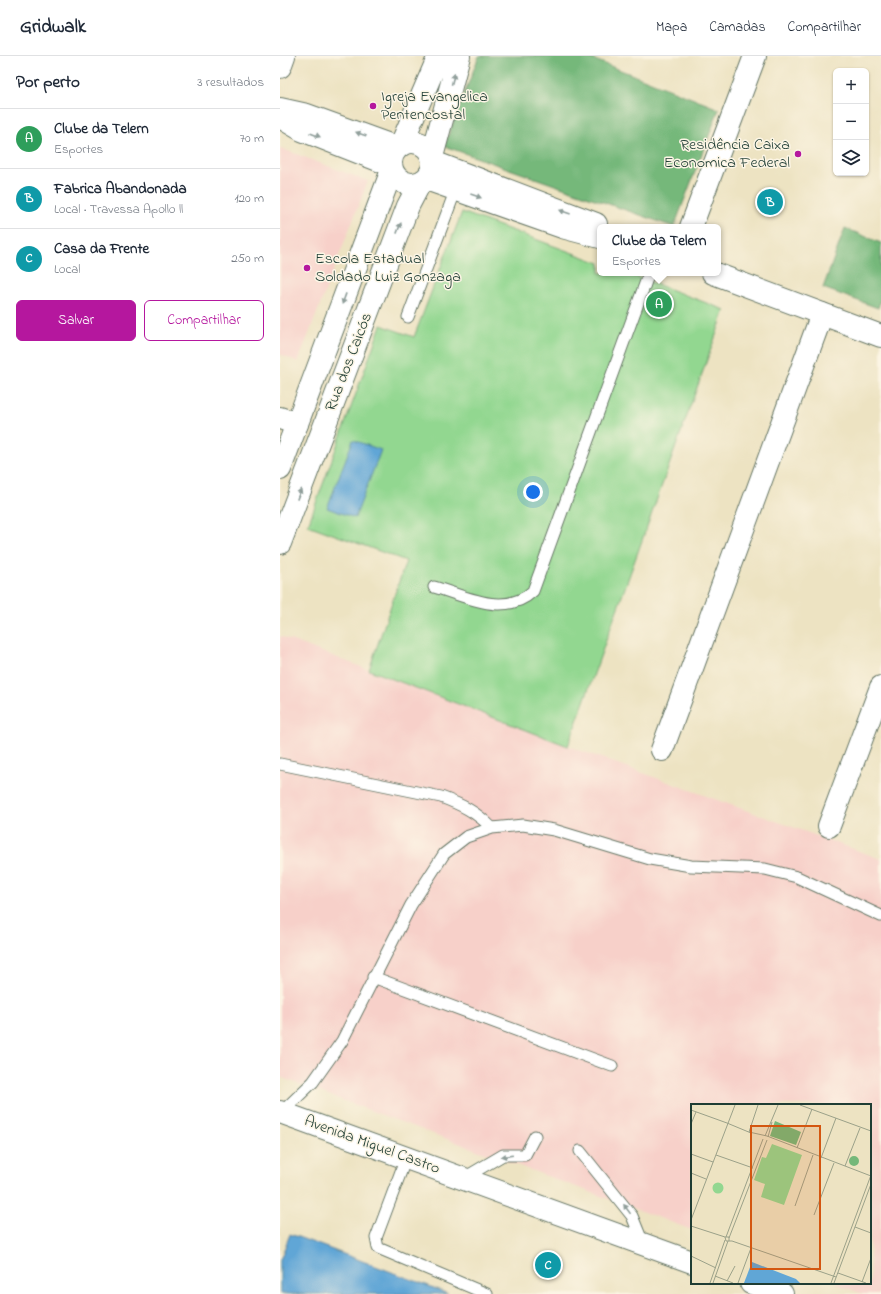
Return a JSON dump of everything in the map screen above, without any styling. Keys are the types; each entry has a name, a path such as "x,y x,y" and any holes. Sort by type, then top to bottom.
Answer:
{"street":[{"path":"280,67 284,56"},
{"name":"Rua dos Caicós","path":"280,469 289,421 395,157 439,56"},
{"name":"Rua dos Caicós","path":"280,543 408,206 428,170 459,56"},
{"path":"692,224 755,56"},
{"path":"280,109 307,114 395,157"},
{"path":"280,117 302,130 395,157"},
{"path":"410,142 419,144 427,149 428,170 412,184 403,183 396,178 395,157 410,142"},
{"path":"428,170 456,189 562,227 597,235"},
{"path":"428,170 592,222 597,225"},
{"path":"721,276 881,336"},
{"path":"662,750 822,314"},
{"path":"829,826 881,687"},
{"name":"Avenida Miguel Castro","path":"281,1114 464,1178 691,1262"},
{"path":"754,1284 782,1294"}],"lane":[{"path":"408,317 456,189"},
{"path":"434,587 494,605 510,604 524,600 533,591 648,276"},
{"path":"280,764 441,797 478,814 492,828"},
{"path":"281,1114 313,1082 338,1047 411,905 444,854 466,837 492,828 523,825 554,830 650,859 691,866 736,866 765,869 797,877 881,916"},
{"path":"373,977 612,1066"},
{"path":"464,1178 503,1155 525,1155 535,1136"},
{"path":"580,1151 632,1216 643,1244"},
{"path":"406,1158 376,1238 376,1245 378,1248 487,1294"}],"shaded area":[{"name":"Escola Estadual Soldado Luiz Gonzaga","path":"280,148 368,181 298,362 280,354"},
{"path":"280,636 568,746 881,859 881,1294 863,1294 837,1284 871,1284 871,1104 691,1104 691,1230 280,1077"}],"green space":[{"path":"479,56 585,56 719,109 675,224 665,224 444,146"},
{"path":"462,212 597,262 597,276 635,276 725,310 568,746 369,670 406,561 308,525 381,325 414,337"},
{"path":"845,228 881,243 881,299 878,308 823,288"}],"water":[{"path":"353,440 381,450 355,518 327,508"},
{"path":"290,1234 448,1294 280,1294 280,1260"}],"place":[{"name":"Igreja Evangelica Pentencostal","path":"373,106"},
{"name":"Residência Caixa Economica Federal","path":"798,154"},
{"name":"Fabrica Abandonada","path":"770,202"},
{"name":"Escola Estadual Soldado Luiz Gonzaga","path":"307,268"},
{"name":"Clube da Telern","path":"659,304"},
{"name":"Casa da Frente","path":"548,1265"}]}
